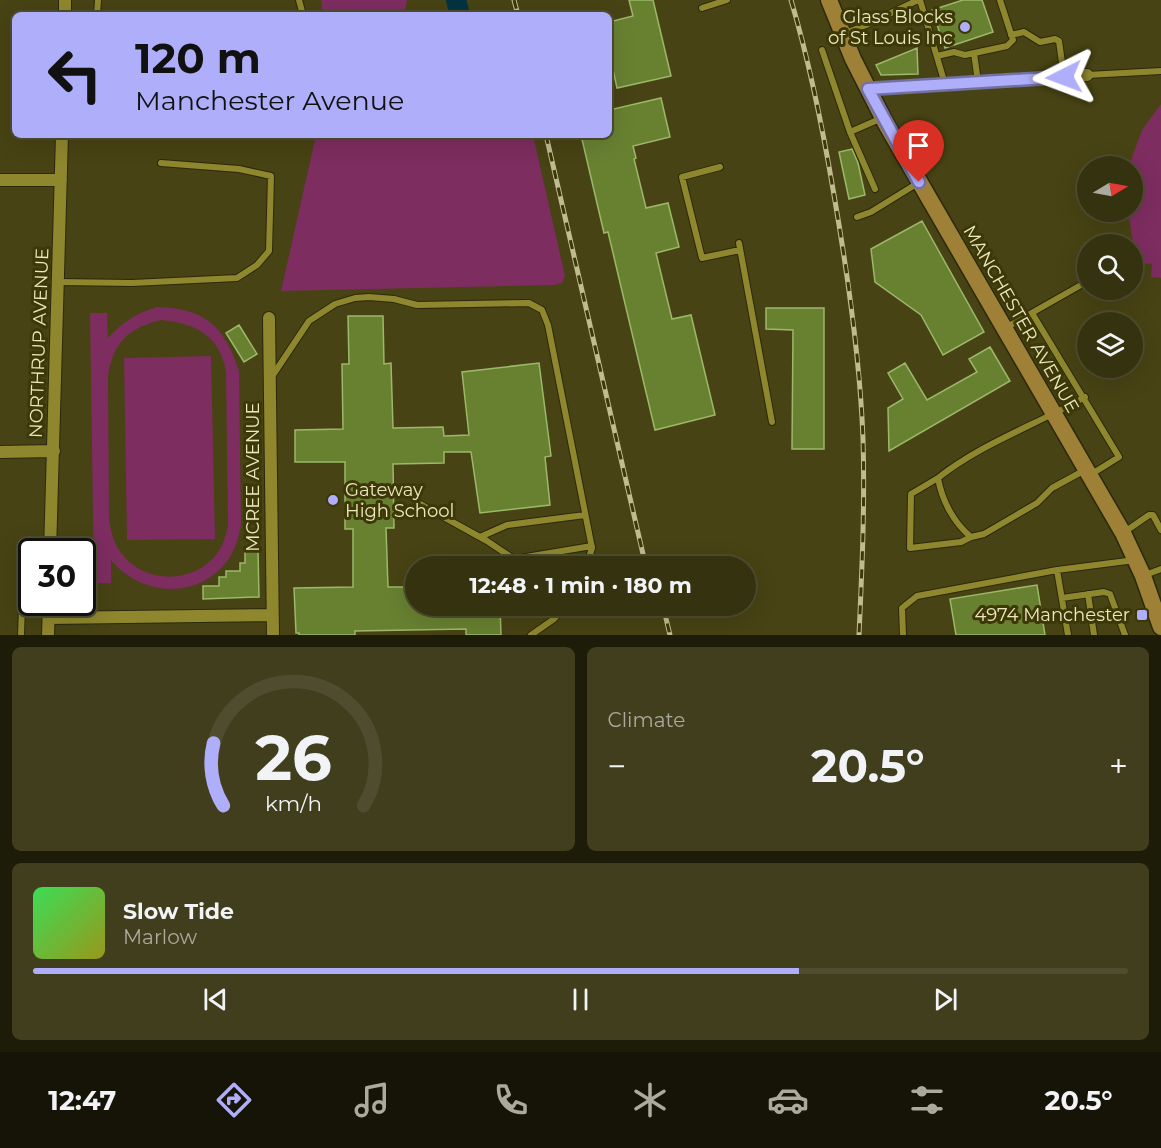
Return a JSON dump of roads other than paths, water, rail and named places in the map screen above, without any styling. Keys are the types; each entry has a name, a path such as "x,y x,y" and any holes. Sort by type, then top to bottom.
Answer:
{"main road":[{"name":"MANCHESTER AVENUE","path":"829,0 842,34 883,118 1123,533 1143,576 1161,627"}],"street":[{"path":"868,89 1087,75"},
{"name":"NORTHRUP AVENUE","path":"51,538 62,138"},
{"path":"0,180 61,180"},
{"name":"MCREE AVENUE","path":"268,318 271,378 273,635"},
{"path":"0,452 54,451"},
{"path":"48,635 49,618 272,615"}],"lane":[{"path":"702,8 727,0"},
{"path":"842,34 919,0 945,84"},
{"path":"937,56 954,52 959,55 974,53 1006,46 1012,40 1000,0"},
{"path":"1011,35 1024,32 1040,42 1055,39 1059,41 1064,77"},
{"path":"822,50 850,132 875,189"},
{"path":"974,53 978,82"},
{"path":"1087,75 1161,71"},
{"path":"850,132 883,118"},
{"path":"58,282 132,283 237,278 257,265 269,251 271,176 239,169 161,163"},
{"path":"720,167 682,177 702,258 740,247 772,422"},
{"path":"857,217 871,212 919,182"},
{"path":"1004,328 1077,287"},
{"path":"271,378 309,321 335,304 356,298 386,298 417,305 529,303 542,310 548,325 592,546 589,556"},
{"path":"1032,313 1085,397 1119,457 1052,488 1037,502 984,534 961,542 910,548 912,494 939,478 955,465 1007,435 1085,397"},
{"path":"939,478 941,493 959,527 971,537"},
{"path":"420,504 480,537 514,559 592,546"},
{"path":"480,537 507,525 585,515"},
{"path":"1123,533 1149,515 1153,515 1161,530"},
{"path":"903,635 902,608 917,596 1057,570 1136,560"},
{"path":"1143,576 1161,569"},
{"path":"1057,570 1068,635"},
{"path":"1062,598 1104,592 1110,594 1125,635"},
{"path":"1088,594 1094,635"},
{"path":"21,635 22,616"},
{"path":"531,635 557,616"}],"waterway":[{"path":"456,0 459,12"}],"railway":[{"path":"514,0 517,12"},
{"path":"791,0 810,73 825,146 853,317 864,463 859,635"},
{"path":"547,138 643,556"},
{"path":"665,616 670,635"}],"place":[{"name":"Glass Blocks of St Louis Inc","path":"965,27"},
{"name":"Gateway High School","path":"333,500"},
{"name":"4974 Manchester","path":"1142,615"}]}
